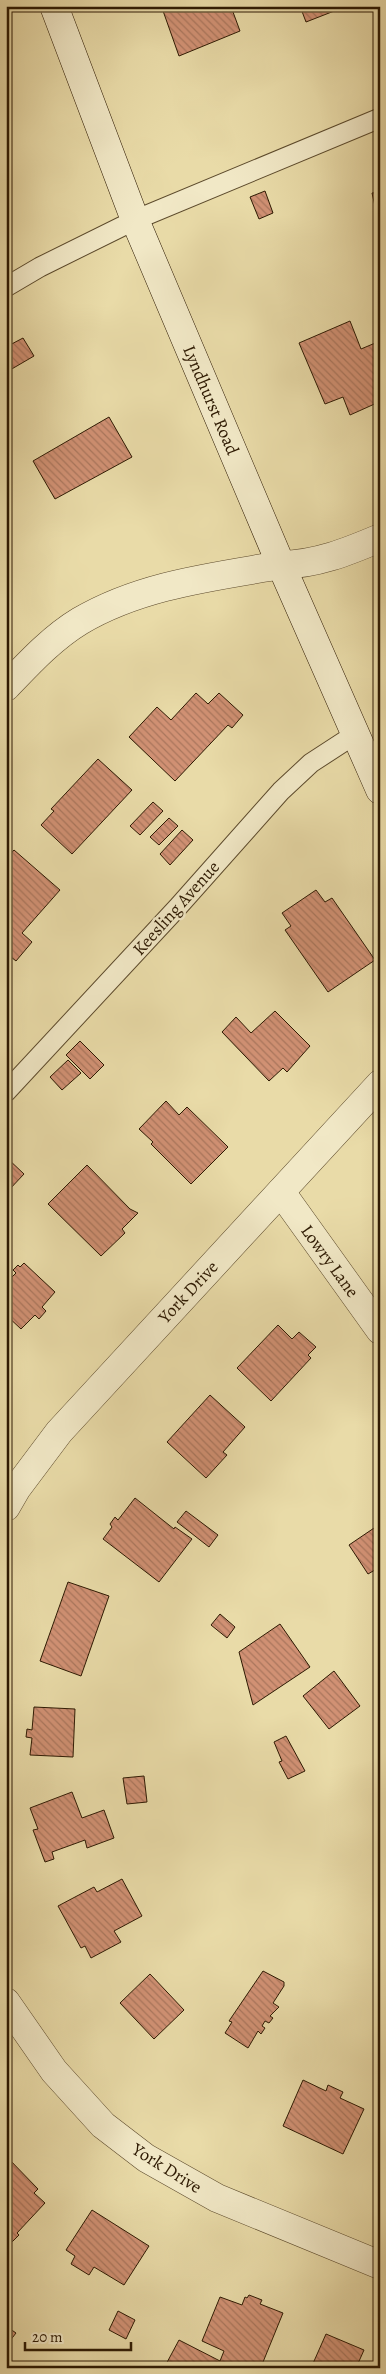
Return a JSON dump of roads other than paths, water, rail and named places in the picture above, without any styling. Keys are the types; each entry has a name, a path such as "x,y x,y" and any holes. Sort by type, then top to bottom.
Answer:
{"street":[{"name":"Lyndhurst Road","path":"54,6 135,220 354,735 380,790"},
{"path":"6,687 48,645 80,622 123,600 170,585 330,558 380,538"},
{"name":"York Drive","path":"6,1507 59,1432 380,1084"},
{"name":"Lowry Lane","path":"281,1192 380,1330"},
{"name":"York Drive","path":"6,2002 54,2071 103,2125 146,2158 217,2198 380,2265"}],"lane":[{"path":"6,286 135,220 380,118"},
{"name":"Keesling Avenue","path":"6,1092 177,908 281,791 311,763 354,735"}]}
